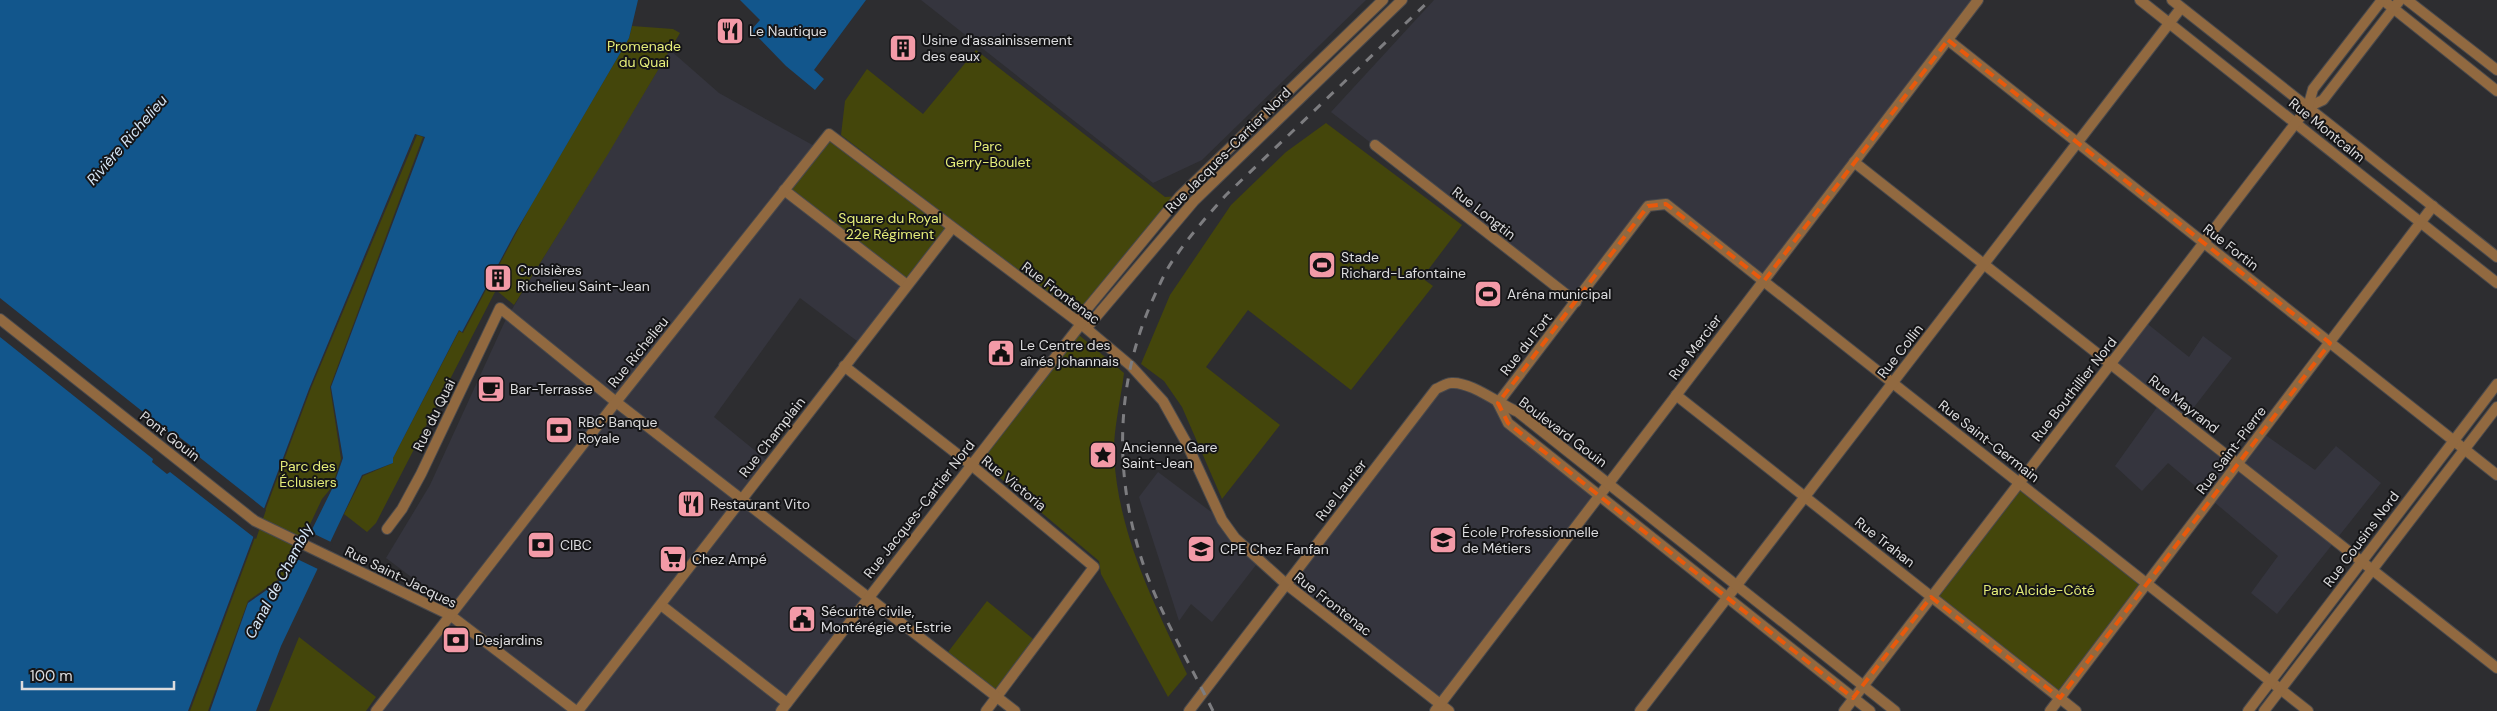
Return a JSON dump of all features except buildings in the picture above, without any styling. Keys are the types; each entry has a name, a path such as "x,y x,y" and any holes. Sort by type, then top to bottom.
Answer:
{"street":[{"name":"Rue Jacques-Cartier Nord","path":"784,707 970,464 1081,324 1081,316 1180,196 1383,0"},
{"name":"Rue Jacques-Cartier Nord","path":"1081,324 1090,324 1194,201 1402,0"},
{"name":"Rue Mercier","path":"1437,708 1978,0"},
{"name":"Rue Montcalm","path":"2140,0 2497,283"},
{"name":"Rue Montcalm","path":"2172,0 2497,257"},
{"path":"2382,0 2397,4 2497,91"},
{"name":"Rue Bouthillier Nord","path":"1844,711 2296,123 2308,107 2313,89 2382,0"},
{"path":"2407,0 2497,70"},
{"name":"Rue Bouthillier Nord","path":"2308,107 2323,100 2397,4"},
{"name":"Rue Collin","path":"1640,711 2181,8"},
{"name":"Rue Fortin","path":"1948,40 2497,475"},
{"name":"Rue Richelieu","path":"376,711 616,402 829,134 952,228"},
{"name":"Rue Longtin","path":"1375,145 1576,302"},
{"name":"Rue Mayrand","path":"1854,162 2497,668"},
{"path":"784,190 907,285"},
{"name":"Rue Saint-Germain","path":"1648,206 1666,204 2308,711"},
{"name":"Rue du Fort","path":"1498,403 1648,206"},
{"name":"Rue Saint-Pierre","path":"2050,711 2433,206"},
{"name":"Rue Frontenac","path":"952,228 1081,324 1131,366 1163,401 1187,444 1222,520 1235,538 1286,584 1437,708 1448,711"},
{"name":"Rue Champlain","path":"577,711 952,228"},
{"name":"Rue du Quai","path":"387,529 402,509 421,474 500,308 616,402"},
{"name":"Pont Gouin","path":"0,319 255,521 333,560"},
{"name":"Rue Victoria","path":"844,366 970,464 1094,567 997,697"},
{"name":"Rue Laurier","path":"1189,711 1436,389 1451,383 1469,385 1498,403"},
{"name":"Rue Cousins Nord","path":"2248,711 2497,384"},
{"name":"Rue Trahan","path":"1676,395 2076,711"},
{"path":"616,402 1015,711"},
{"name":"Boulevard Gouin","path":"1498,403 1518,412 1895,711"},
{"name":"Boulevard Gouin","path":"1498,403 1508,422 1870,711"},
{"name":"Rue Cousins Nord","path":"2264,711 2497,407"},
{"name":"Rue Saint-Jacques","path":"333,560 450,615 577,711"},
{"path":"661,604 784,707"},
{"path":"986,711 997,697"}],"highlighted area":[{"path":"1948,40 2330,343 2060,698 1931,597 1853,698 1508,423 1498,403 1648,206 1666,204 1764,281"}],"shaded area":[{"path":"921,0 1366,0 1202,160 1153,183"},
{"path":"1434,0 1978,0 1764,281 1666,204 1649,206 1576,302 1331,112"},
{"path":"670,50 719,93 818,148 952,228 861,344 800,298 714,417 770,463 742,499 868,597 781,711 376,711 450,615 447,604 386,558 430,485 506,319"},
{"path":"2144,321 2189,357 2203,336 2232,358 2181,424 2237,463 2257,429 2315,470 2336,446 2381,483 2277,614 2251,593 2278,556 2168,463 2142,491 2115,466 2160,403 2110,364"},
{"name":"École Professionnelle de Métiers","path":"1451,383 1498,403 1508,423 1599,495 1440,704 1286,584 1436,389"},
{"name":"CPE Chez Fanfan","path":"1158,472 1222,520 1259,561 1212,622 1191,604 1179,621 1139,497"}],"green space":[{"name":"Promenade du Quai","path":"632,26 673,29 680,33 608,154 514,305 496,290 376,523 367,532 344,514 363,476 393,463 393,458 459,331 463,333 531,205 629,38"},
{"name":"Parc Gerry-Boulet","path":"976,50 1165,197 1180,196 1076,315 841,135 845,101 867,69 923,114"},
{"name":"Stade Richard-Lafontaine","path":"1326,123 1462,225 1422,278 1433,286 1351,390 1248,310 1206,367 1280,425 1222,499 1182,407 1164,381 1141,364 1170,295 1231,205 1286,152"},
{"name":"Square du Royal 22e Régiment","path":"829,134 952,228 907,285 784,190"},
{"name":"Parc des Éclusiers","path":"417,135 423,137 330,387 341,459 332,487 322,499 287,573 248,601 208,711 190,711 311,388"},
{"path":"1079,335 1124,373 1114,446 1117,486 1123,514 1140,568 1187,674 1168,697 1101,574 1099,561 980,461"},
{"name":"Parc Alcide-Côté","path":"2019,483 2147,583 2060,698 1931,597"},
{"path":"987,601 1038,643 997,697 945,656"},
{"path":"299,637 376,697 366,711 269,711"}],"water":[{"name":"Rivière Richelieu","path":"0,0 638,0 629,38 515,233 462,332 459,330 393,458 393,463 362,475 281,646 256,711 210,711 248,603 290,574 333,487 343,458 331,387 425,137 415,134 309,389 188,711 0,711"},
{"path":"740,0 866,0 814,70 824,79 815,90 786,66 751,30 760,20"}],"pier":[{"path":"0,298 172,435 174,433 191,446 189,449 266,510 256,539 170,472 167,474 152,462 153,459 0,337"},
{"path":"308,531 333,543 320,570 295,558"}],"railway":[{"path":"1213,711 1154,592 1136,541 1128,506 1124,472 1125,402 1131,367 1140,333 1153,299 1169,266 1226,195 1430,0"}],"place":[{"name":"Le Nautique","path":"730,31"},
{"name":"Usine d'assainissement des eaux","path":"903,48"},
{"name":"Stade Richard-Lafontaine","path":"1322,265"},
{"name":"Croisières Richelieu Saint-Jean","path":"498,278"},
{"name":"Aréna municipal","path":"1488,294"},
{"name":"Le Centre des aînés johannais","path":"1001,353"},
{"name":"Bar-Terrasse","path":"491,389"},
{"name":"RBC Banque Royale","path":"559,430"},
{"name":"Ancienne Gare Saint-Jean","path":"1103,455"},
{"name":"Restaurant Vito","path":"691,504"},
{"name":"École Professionnelle de Métiers","path":"1443,540"},
{"name":"CIBC","path":"541,545"},
{"name":"CPE Chez Fanfan","path":"1201,549"},
{"name":"Chez Ampé","path":"673,559"},
{"name":"Sécurité civile, Montérégie et Estrie","path":"802,619"},
{"name":"Desjardins","path":"456,640"}],"water label":[{"name":"Canal de Chambly","path":"279,581"}]}
